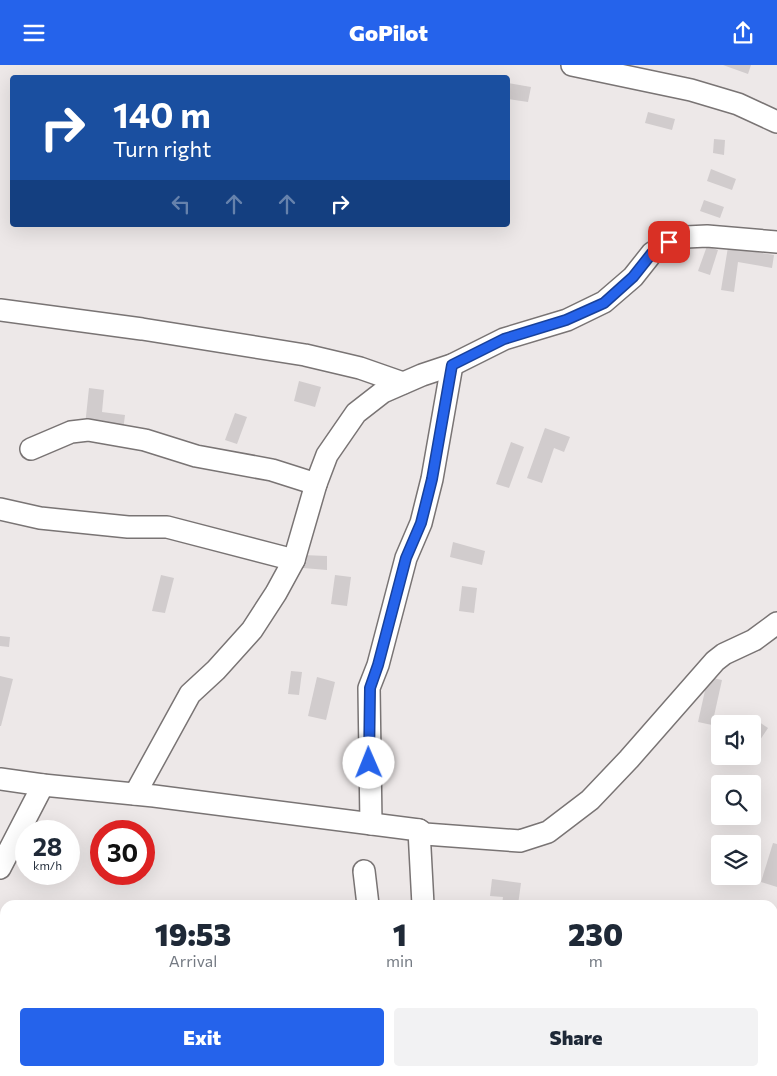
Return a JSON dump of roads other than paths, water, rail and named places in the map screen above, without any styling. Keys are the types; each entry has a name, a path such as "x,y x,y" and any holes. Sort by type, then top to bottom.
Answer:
{"street":[{"path":"572,65 691,90 738,104 777,122"},
{"path":"135,794 190,694 216,670 252,630 276,593 294,560 316,484 327,455 356,413 383,392 403,383 452,365 504,339 566,320 604,303 633,277 652,253 669,242 686,237 707,236 777,242"},
{"path":"0,310 142,329 304,355 360,368 403,383"},
{"path":"371,824 370,688 378,665 406,558 421,523 428,497 452,365"},
{"path":"31,449 71,432 88,431 145,440 196,456 272,471 316,484"},
{"path":"0,509 40,518 128,527 168,527 294,560"},
{"path":"0,779 419,830 425,834 520,841 548,832 590,799 668,716 700,676 715,661 724,654 754,640 777,623"},
{"path":"0,868 43,785"},
{"path":"419,830 423,900"},
{"path":"364,871 367,900"}]}
